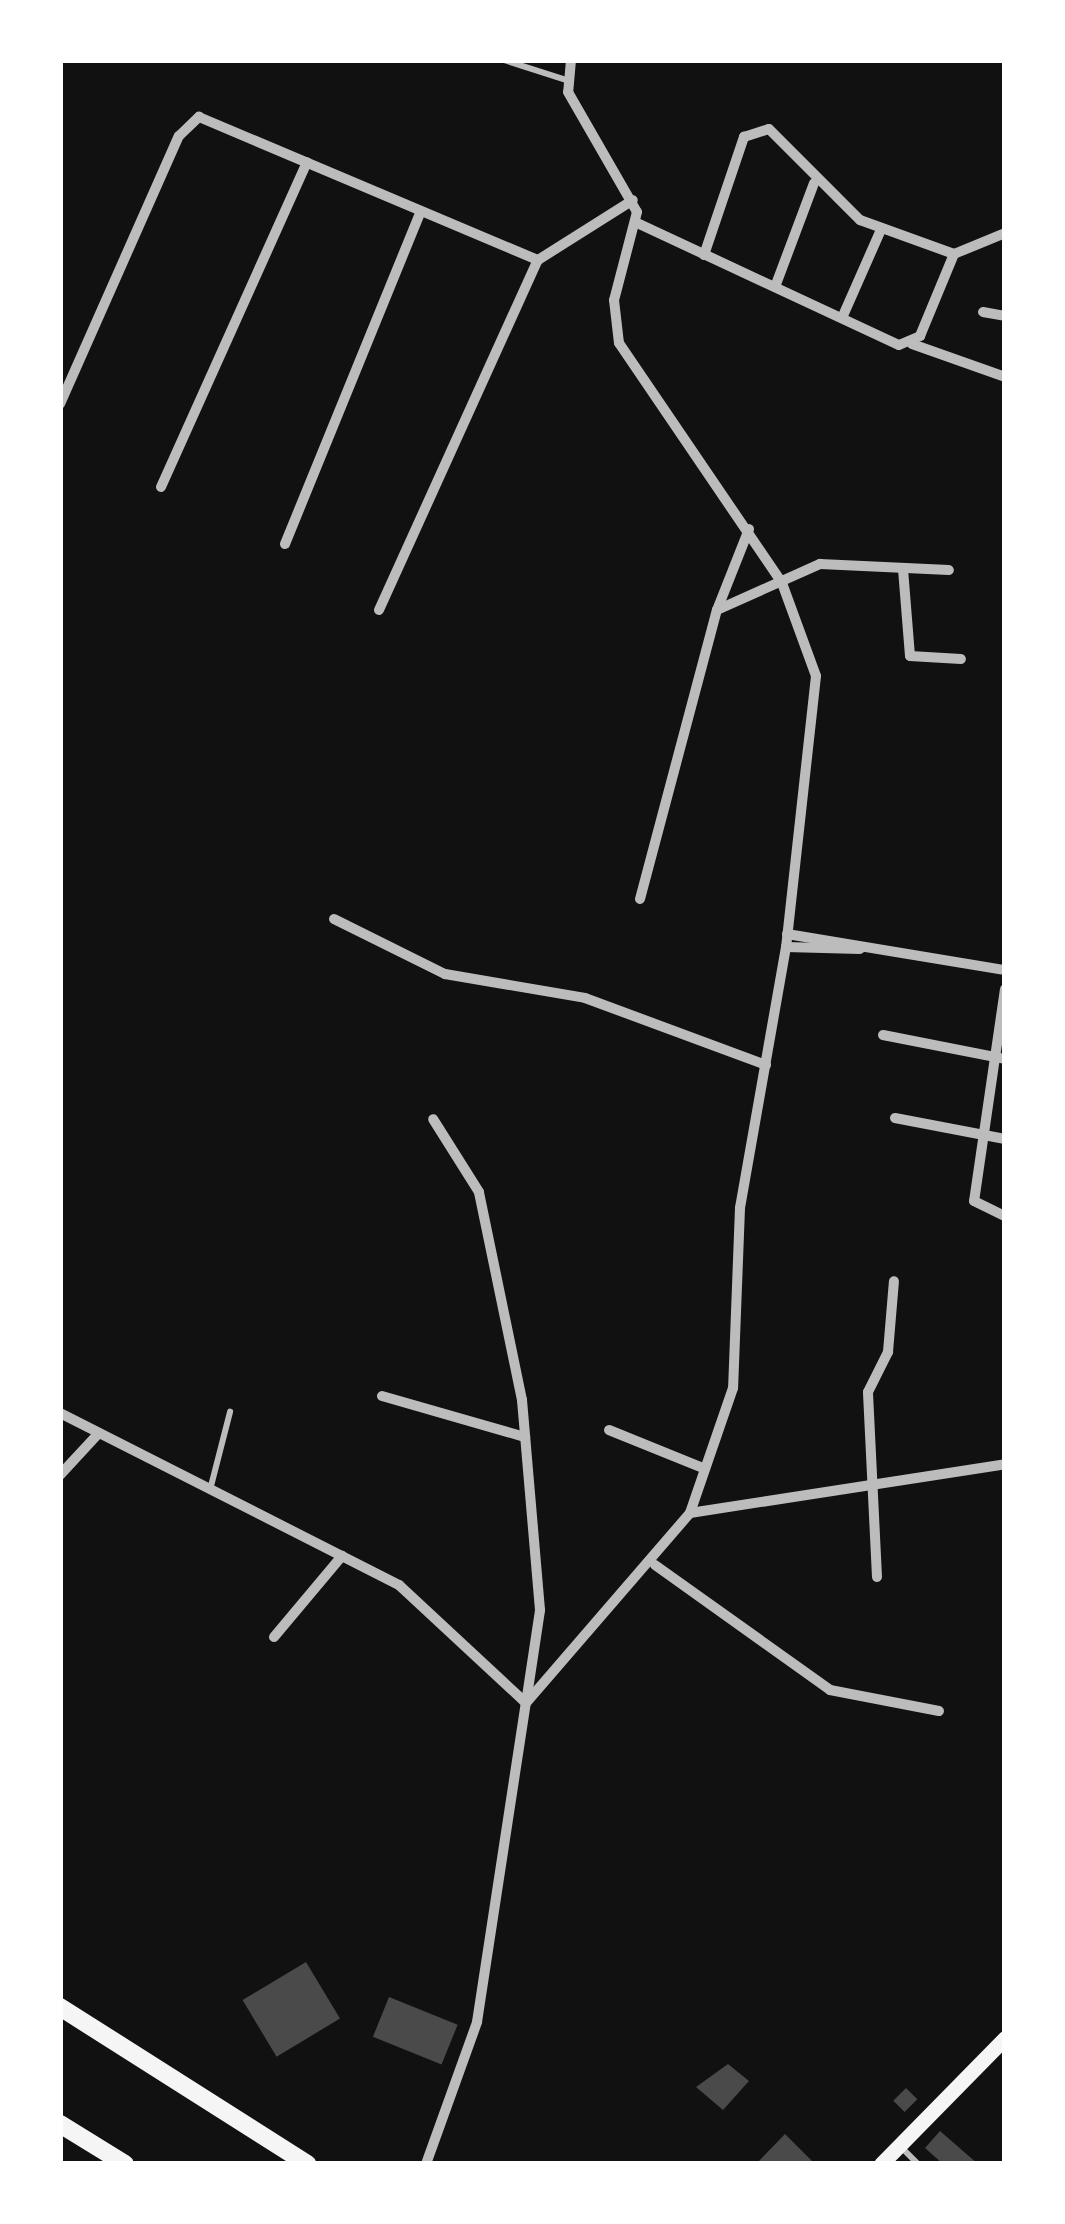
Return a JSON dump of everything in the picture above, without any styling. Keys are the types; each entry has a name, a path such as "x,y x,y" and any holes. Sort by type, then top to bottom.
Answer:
{"highway":[{"path":"60,2007 307,2164"},
{"path":"60,2123 125,2164"}],"main road":[{"path":"881,2164 1005,2038"}],"street":[{"path":"526,1702 655,1565 690,1513 733,1388 740,1208 787,940 816,676 782,583 619,343 614,300 635,222 633,200 566,80 571,60"},
{"path":"60,404 187,125 205,116 419,215 538,260"},
{"path":"704,255 744,137 769,129 814,183 880,232 953,254 1005,233"},
{"path":"161,487 308,162"},
{"path":"775,287 814,183"},
{"path":"379,610 538,260 633,200"},
{"path":"286,544 419,215"},
{"path":"635,222 842,318 1005,377"},
{"path":"842,318 880,232"},
{"path":"912,344 953,254"},
{"path":"983,312 1005,316"},
{"path":"640,899 717,610 749,529"},
{"path":"717,610 820,564 949,569"},
{"path":"903,569 910,656 961,659"},
{"path":"334,920 446,974 585,998 766,1065"},
{"path":"787,940 870,947 1005,970"},
{"path":"1005,989 978,1134 974,1201 1005,1216"},
{"path":"883,1034 1005,1059"},
{"path":"896,1118 1005,1139"},
{"path":"426,2164 477,2022 540,1610 525,1437 479,1192 433,1119"},
{"path":"877,1576 876,1479 868,1392 888,1352 894,1281"},
{"path":"382,1396 525,1437"},
{"path":"60,1414 343,1556 423,1604 526,1702"},
{"path":"610,1430 703,1468"},
{"path":"60,1474 97,1435"},
{"path":"690,1513 876,1479 1005,1464"},
{"path":"274,1637 343,1556"},
{"path":"655,1565 830,1690 938,1711"}],"lane":[{"path":"504,60 566,80"},
{"path":"210,1490 230,1412"},
{"path":"900,2146 918,2164"}],"building":[{"path":"306,1962 340,2019 277,2057 243,2000"},
{"path":"389,1997 458,2025 442,2065 373,2037"},
{"path":"728,2064 749,2081 723,2110 696,2087"},
{"path":"906,2088 917,2099 905,2112 893,2101"},
{"path":"940,2131 978,2164 943,2164 925,2148"},
{"path":"785,2134 815,2164 758,2162"}]}
